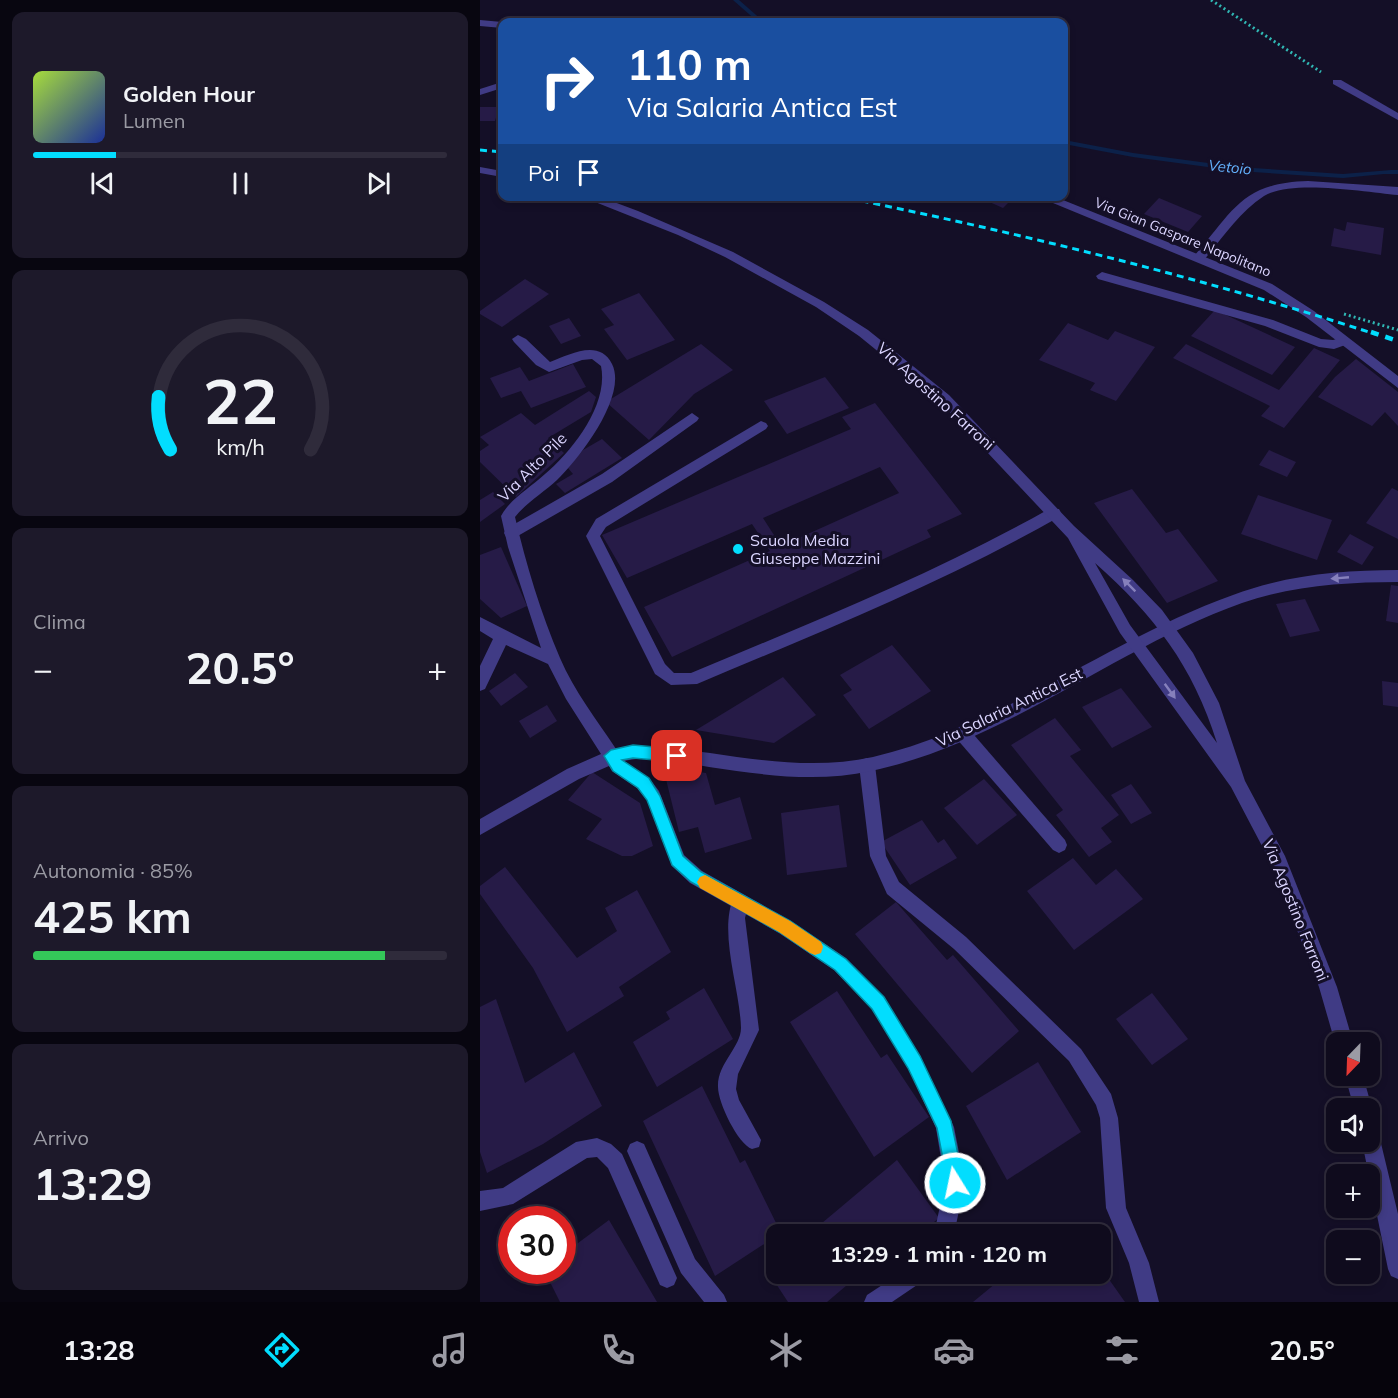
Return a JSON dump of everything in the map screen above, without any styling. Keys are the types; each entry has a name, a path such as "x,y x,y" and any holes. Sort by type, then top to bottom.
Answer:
{"street":[{"path":"480,23 498,25"},
{"path":"1337,82 1398,117"},
{"path":"480,92 498,86"},
{"path":"480,170 498,173"},
{"path":"1199,258 1243,208 1262,192 1274,187 1295,185 1398,191"},
{"name":"Via Agostino Farroni","path":"598,201 657,223 760,270 839,317 875,342 943,398 1019,472 1070,531 1119,575 1169,628 1190,659 1214,706 1237,782"},
{"name":"Via Gian Gaspare Napolitano","path":"1054,201 1268,287 1310,314 1398,383"},
{"path":"1102,276 1269,322 1319,343 1334,345 1344,341"},
{"name":"Via Alto Pile","path":"518,339 527,345 543,365 549,367 584,355 599,357 607,364 610,380 598,413 583,441 553,476 513,508 508,516 511,533 553,660 571,694 618,766 644,783 653,796 678,860 696,877 785,927 840,964 878,1003 908,1052 945,1127 955,1183 946,1224"},
{"path":"511,533 607,477 692,418"},
{"path":"761,426 601,524 595,530 593,536 660,669 671,679 692,679 894,595 990,549 1054,513"},
{"name":"Via Agostino Farroni","path":"1070,531 1108,602 1237,782 1279,861 1328,987 1341,1032"},
{"name":"Via Salaria Antica Est","path":"480,827 580,770 611,756 633,752 786,770 833,770 867,765 962,733 1136,644 1220,605 1272,588 1337,578 1398,576"},
{"path":"480,623 503,637 553,660"},
{"path":"480,684 495,648 503,637"},
{"path":"962,733 1059,845"},
{"path":"867,765 878,856 893,888 960,943 1075,1055 1104,1101 1109,1118 1116,1208 1139,1263 1149,1302"},
{"path":"740,902 736,918 750,1030 747,1043 727,1080 728,1096 752,1140"},
{"path":"480,1201 506,1197 583,1149 594,1146 604,1149 615,1161 667,1278"},
{"path":"637,1151 688,1266 717,1302"},
{"path":"1374,1152 1398,1269"},
{"path":"874,1302 901,1284"}],"path":[{"path":"1211,0 1337,82"}],"building":[{"path":"480,107 498,107 495,121 480,121"},
{"path":"1159,198 1202,216 1188,232 1144,214"},
{"path":"987,201 1010,201 1003,208"},
{"path":"1347,222 1384,228 1381,255 1331,246 1334,228 1345,231"},
{"path":"525,279 549,294 502,327 480,314 480,311"},
{"path":"639,293 675,340 627,360 604,329 614,325 601,309"},
{"path":"1215,310 1295,347 1272,375 1191,336"},
{"path":"569,318 581,336 561,344 549,326"},
{"path":"1068,323 1108,340 1115,331 1155,347 1116,401 1090,390 1095,383 1039,360"},
{"path":"701,344 733,370 694,394 649,440 606,402"},
{"path":"1186,344 1279,390 1314,348 1340,360 1284,428 1261,416 1270,406 1173,358"},
{"path":"1356,359 1398,392 1398,426 1385,412 1372,426 1318,397 1335,377"},
{"path":"573,364 586,387 531,408 521,391 501,398 490,378 520,367 529,381"},
{"path":"825,377 849,408 787,434 764,401"},
{"path":"589,391 596,397 591,412 548,438 564,453 516,497 480,462 480,451 489,445 480,437 521,413 535,425"},
{"path":"875,403 962,514 927,530 931,537 672,657 644,607 770,551 752,524 627,578 602,535 851,429 842,417","holes":["880,467 899,493 781,546 763,518"]},
{"path":"602,439 622,458 565,493 556,484 573,474 568,468 583,450"},
{"path":"1269,450 1296,462 1287,477 1259,465"},
{"path":"1392,488 1398,491 1398,539 1366,523"},
{"path":"1132,489 1166,533 1178,529 1218,581 1167,603 1094,503"},
{"path":"493,492 505,504 480,522 480,500"},
{"path":"1258,495 1332,520 1317,560 1241,534"},
{"path":"1350,534 1374,547 1362,565 1337,552"},
{"path":"501,547 527,606 501,618 480,599 480,555"},
{"path":"1391,585 1398,586 1398,623 1386,621"},
{"path":"1305,599 1320,631 1290,637 1276,604"},
{"path":"892,645 931,691 869,729 843,695 852,690 840,675"},
{"path":"515,673 528,687 501,706 489,691"},
{"path":"783,677 816,715 774,743 696,730"},
{"path":"1382,681 1398,683 1398,707 1383,705"},
{"path":"1121,688 1152,727 1112,748 1082,707"},
{"path":"547,705 557,721 530,738 519,721"},
{"path":"1055,718 1081,750 1070,756 1119,815 1101,828 1112,842 1089,857 1056,815 1063,810 1011,745"},
{"path":"663,767 706,773 715,805 740,797 752,839 705,853 698,827 679,832"},
{"path":"592,772 640,803 653,846 632,856 622,856 586,839 602,819 568,800"},
{"path":"984,779 1017,815 977,845 944,808"},
{"path":"1131,784 1152,813 1131,824 1111,795"},
{"path":"839,805 847,867 787,875 781,813"},
{"path":"922,820 938,843 944,839 957,858 910,885 881,842"},
{"path":"1073,858 1096,885 1116,869 1143,899 1074,950 1027,891"},
{"path":"505,867 577,958 617,931 605,908 637,890 671,952 619,987 624,996 567,1032 533,968 480,894 480,886"},
{"path":"896,902 947,960 953,955 1019,1031 972,1073 855,934"},
{"path":"704,988 733,1039 657,1087 633,1042 670,1019 666,1012"},
{"path":"837,991 881,1058 887,1054 929,1117 874,1157 790,1022"},
{"path":"1152,993 1188,1039 1152,1065 1116,1019"},
{"path":"496,999 525,1083 574,1052 602,1106 543,1144 487,1173 480,1152 480,1007"},
{"path":"1038,1062 1081,1132 1007,1180 966,1106"},
{"path":"702,1086 740,1163 745,1160 777,1224 766,1224 766,1243 715,1276 643,1121"},
{"path":"897,1160 939,1218 932,1224 821,1224"},
{"path":"609,1220 657,1302 560,1302 551,1284 576,1284 576,1245"},
{"path":"1111,1282 1125,1302 973,1302 995,1284 1111,1284"},
{"path":"776,1284 848,1284 827,1302 788,1302"}],"waterway":[{"name":"Vetoio","path":"736,0 756,18"},
{"name":"Vetoio","path":"1068,143 1133,155 1238,169 1343,176 1398,172"}],"railway":[{"path":"480,150 498,152"},
{"path":"861,201 974,225 1176,275 1375,334"},
{"path":"1371,332 1398,341"}],"slow traffic":[{"path":"705,882 785,927 815,947"}],"place":[{"name":"Scuola Media Giuseppe Mazzini","path":"738,549"}],"route":[{"path":"677,756 633,752 611,756 618,766 644,783 653,796 678,860 696,877 785,927 840,964 878,1003 914,1062 945,1127 955,1183"}]}
